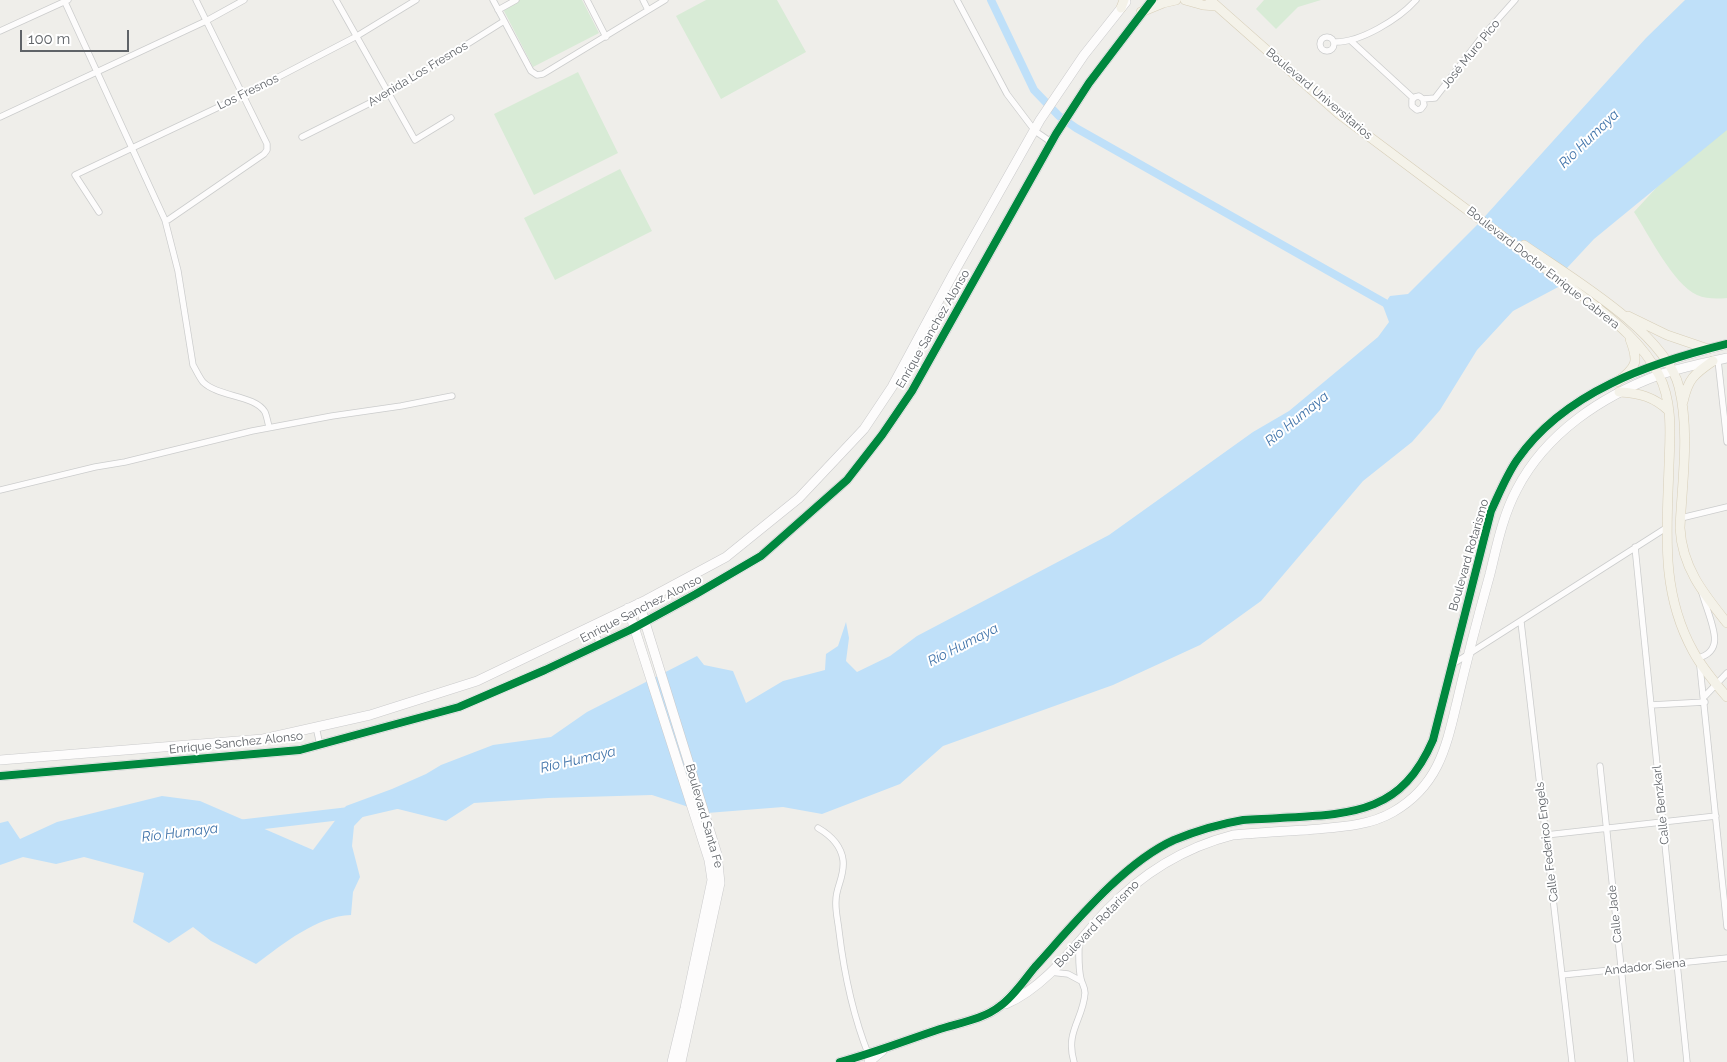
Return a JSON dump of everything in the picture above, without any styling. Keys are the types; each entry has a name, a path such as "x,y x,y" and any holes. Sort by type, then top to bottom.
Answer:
{"main road":[{"path":"1141,12 1163,2 1176,0"},
{"path":"1185,0 1203,5 1215,1"},
{"name":"Boulevard Universitarios","path":"1215,1 1338,112 1432,181"},
{"name":"Boulevard Universitarios","path":"1215,1 1339,114 1432,181"},
{"name":"Boulevard Doctor Enrique Cabrera","path":"1432,181 1592,298 1628,334 1654,366 1666,395 1669,411 1670,443 1666,528 1667,560 1672,593 1683,629 1697,658 1727,697"},
{"name":"Boulevard Doctor Enrique Cabrera","path":"1592,298 1620,312 1647,338 1667,362 1679,386 1684,433 1681,538 1690,572 1724,626"},
{"path":"1620,312 1667,335 1708,349"},
{"path":"1617,382 1630,372 1635,363 1635,353 1628,334"},
{"path":"1682,407 1691,378 1719,360"},
{"path":"1619,392 1652,398 1669,411"}],"street":[{"path":"0,31 66,0 165,220 178,271 193,365 202,381 213,389 258,404 265,413 269,427"},
{"path":"165,220 268,150 267,144 196,0"},
{"path":"0,117 206,21 244,0"},
{"path":"336,0 415,140 451,118"},
{"name":"Los Fresnos","path":"99,212 75,175 242,96 357,36 416,0"},
{"path":"493,0 529,68 533,73 540,75 665,0"},
{"path":"498,10 516,0"},
{"path":"587,0 606,37"},
{"path":"643,0 648,10"},
{"path":"957,0 1007,94 1035,130 1054,138"},
{"name":"Enrique Sanchez Alonso","path":"0,776 300,750 459,707 545,670 635,627 761,556 847,480 882,435 912,390 1068,114 1141,12 1152,0"},
{"path":"1334,42 1351,41 1394,19 1416,0"},
{"name":"José Muro Pico","path":"1423,99 1436,98 1482,37 1516,0"},
{"name":"Enrique Sanchez Alonso","path":"0,760 263,739 370,715 477,682 726,558 799,498 864,429 892,387 1040,120 1084,55 1124,3"},
{"name":"Avenida Los Fresnos","path":"302,137 388,94 504,21"},
{"path":"1351,41 1413,98"},
{"path":"1417,96 1423,99 1423,107 1417,110 1412,106 1413,98 1417,96"},
{"name":"Boulevard Rotarismo","path":"1000,1007 1066,933 1126,872 1160,848 1193,833 1244,820 1320,816 1359,809 1379,802 1402,788 1420,767 1433,740 1491,511 1507,476 1517,460 1532,442 1560,415 1584,398 1654,366 1727,344"},
{"path":"1719,360 1727,442"},
{"name":"Boulevard Rotarismo","path":"869,1059 883,1049 981,1016 1029,992 1079,943 1105,912 1138,880 1166,862 1199,845 1233,835 1350,826 1382,818 1406,804 1426,784 1441,761 1447,745 1468,655 1505,518 1523,478 1557,436 1581,416 1619,392 1659,375 1719,360"},
{"path":"0,490 269,427 452,396"},
{"path":"1681,518 1727,507"},
{"path":"1451,665 1666,528"},
{"name":"Calle Benzkarl","path":"1635,547 1687,1062"},
{"name":"Boulevard Santa Fe","path":"639,603 717,854 720,883 681,1062"},
{"name":"Boulevard Santa Fe","path":"628,608 680,766 708,860 712,880 672,1062"},
{"path":"1463,618 1479,614"},
{"name":"Calle Federico Engels","path":"1521,622 1572,1062"},
{"path":"591,626 600,644"},
{"path":"1716,654 1697,658 1703,678 1727,927"},
{"path":"1651,705 1705,699 1727,673"},
{"path":"316,727 320,745"},
{"name":"Calle Jade","path":"1600,766 1631,1062"},
{"path":"1546,835 1716,816"},
{"path":"818,828 829,834 838,845 843,859 842,879 836,900 841,946 846,981 869,1059 840,1062"},
{"path":"1079,943 1081,981"},
{"name":"Andador Siena","path":"1562,975 1727,958"},
{"path":"1050,972 1068,974 1081,981 1085,986 1085,995 1073,1029 1071,1043 1074,1062"}],"green space":[{"path":"520,0 582,0 599,33 533,67 503,9"},
{"path":"706,0 777,0 806,52 721,99 676,16"},
{"path":"1264,0 1321,0 1298,7 1276,29 1256,9"},
{"path":"578,72 618,153 534,195 494,114"},
{"path":"1727,126 1727,298 1712,298 1697,295 1679,281 1662,258 1634,212 1657,187"},
{"path":"620,169 652,231 555,280 524,218"}],"water":[{"path":"1685,0 1727,0 1727,130 1594,239 1567,268 1562,285 1513,311 1477,350 1440,410 1412,442 1363,481 1261,601 1200,645 1113,685 943,746 900,784 822,814 783,807 707,813 652,795 548,798 474,803 446,821 375,804 354,826 352,846 360,877 353,892 351,915 326,920 301,932 256,964 211,941 193,927 169,943 133,922 144,873 84,857 56,864 23,857 0,865 0,823 8,821 20,839 57,822 162,796 200,801 313,850 346,806 392,789 441,765 493,745 551,737 587,712 697,656 704,665 733,671 746,703 783,681 825,670 826,654 838,646 846,622 849,638 846,661 857,672 890,656 917,636 1109,535 1253,432 1289,411 1378,337 1389,322 1383,306 1390,296 1408,294 1478,224 1646,38"}],"waterway":[{"path":"991,0 1034,90 1059,116 1076,128 1385,303"},
{"name":"Río Humaya","path":"238,826 358,812 401,802"}],"cycle path":[{"path":"0,776 300,750 459,707 545,670 630,630 761,556 847,480 882,435 912,391 1056,134 1089,83 1152,0"},
{"path":"840,1062 971,1020 994,1010 1010,998 1035,967 1100,896 1136,864 1155,850 1174,840 1208,828 1243,820 1306,817 1352,811 1390,796 1406,783 1420,764 1433,740 1491,511 1517,460 1536,436 1584,398 1639,371 1727,344"}]}
